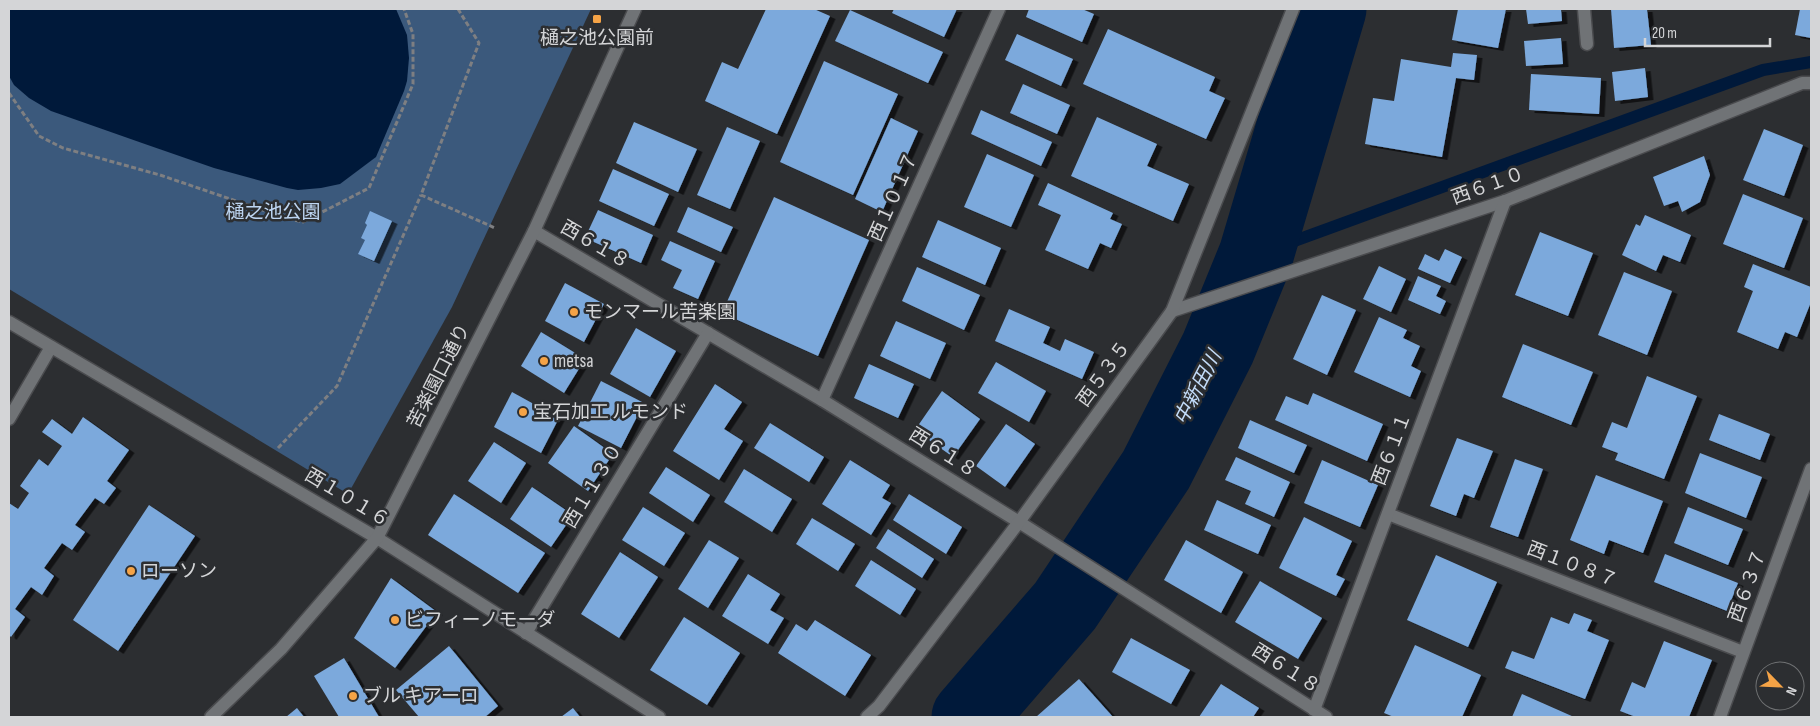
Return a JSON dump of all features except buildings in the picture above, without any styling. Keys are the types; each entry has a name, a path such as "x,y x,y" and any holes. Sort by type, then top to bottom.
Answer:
{"street":[{"name":"苦楽園口通り","path":"211,717 281,649 377,538 534,231 635,9"},
{"name":"西１０１７","path":"822,400 999,9"},
{"name":"西５３５","path":"868,717 1020,522 1172,311 1293,9"},
{"path":"1584,9 1587,44"},
{"name":"西６１０","path":"1172,311 1505,201 1802,83 1811,83"},
{"name":"西６１１","path":"1314,710 1505,201"},
{"name":"西６１８","path":"534,231 822,400 1020,522 1326,717"},
{"name":"西１０１６","path":"9,322 377,538 659,717"},
{"name":"西１１３０","path":"526,633 708,333"},
{"path":"9,419 51,347"},
{"name":"西６３７","path":"1720,717 1811,469"},
{"name":"西１０８７","path":"1388,514 1743,652"}],"path":[{"path":"9,93 39,136 63,148 160,175 289,220 303,222 369,188 413,84 413,34 404,9"},
{"path":"258,468 337,386 421,195 479,43 458,9"},
{"path":"421,195 495,228"}],"green space":[{"name":"樋之池公園","path":"9,9 591,9 452,307 348,494 9,289"}],"shaded area":[{"path":"9,9 396,9 407,35 409,58 407,81 376,157 340,184 298,190 214,168 51,111 29,98 14,85 9,76"}],"waterway":[{"name":"中新田川","path":"969,717 1065,606 1156,470 1218,348 1256,255 1329,9"},
{"path":"1256,255 1763,70 1811,62"}],"place":[{"name":"樋之池公園前","path":"597,19"},
{"name":"モンマール苦楽園","path":"574,312"},
{"name":"metsa","path":"544,361"},
{"name":"宝石加工 ルモンド","path":"523,412"},
{"name":"ローソン","path":"131,571"},
{"name":"ビフィーノモーダ","path":"395,620"},
{"name":"ブル キアーロ","path":"353,696"}]}
